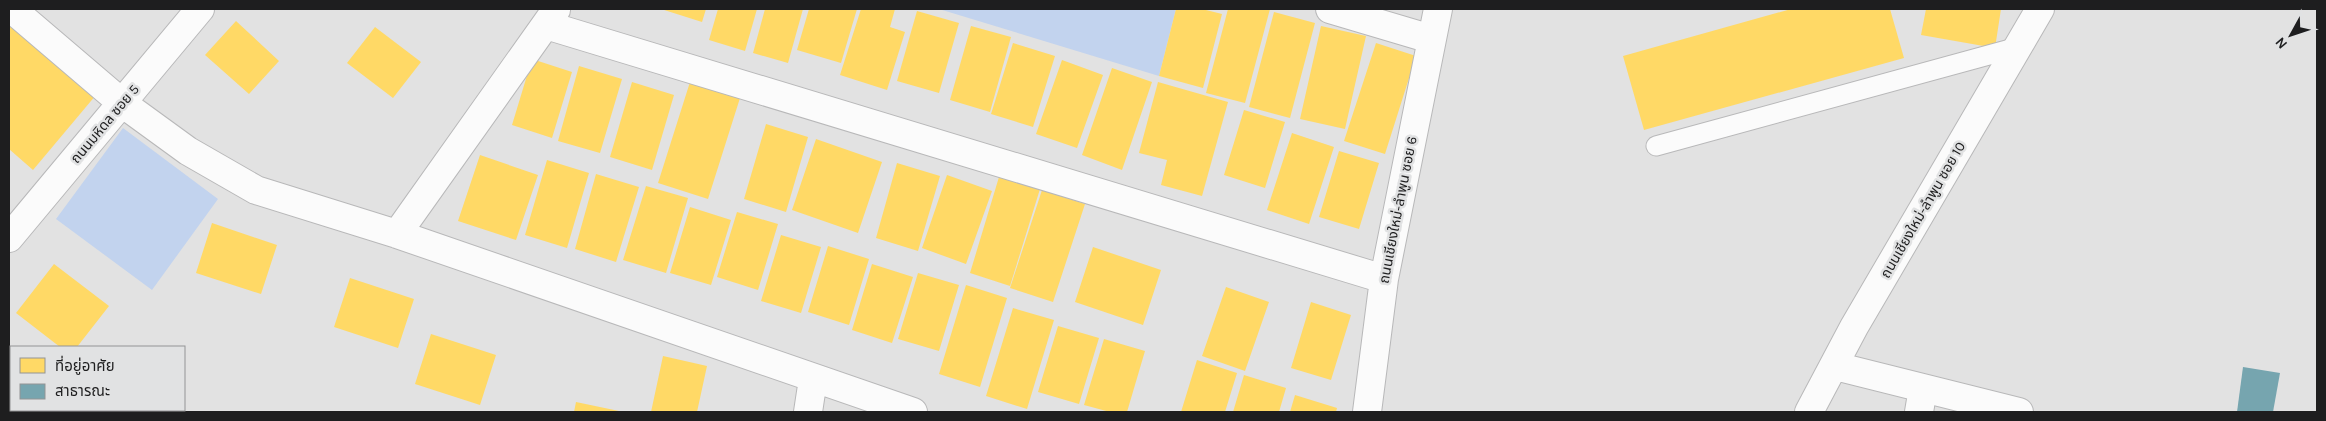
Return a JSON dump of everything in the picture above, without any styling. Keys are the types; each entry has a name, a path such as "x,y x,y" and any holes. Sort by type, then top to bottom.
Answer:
{"street":[{"path":"12,9 122,103 188,151 256,190 397,234 913,412"},
{"name":"ถนนมหิดล ซอย 5","path":"9,238 200,9"},
{"path":"1330,9 1431,39"},
{"name":"ถนนเชียงใหม่-ลำพูน ซอย 6","path":"1367,412 1384,279 1438,9"},
{"name":"ถนนเชียงใหม่-ลำพูน ซอย 10","path":"1810,412 1854,327 2040,9"},
{"path":"397,234 551,17 1384,279"},
{"path":"1834,366 1921,400 2019,412"},
{"path":"808,412 814,379"}],"lane":[{"path":"1656,146 2018,47"}],"shaded area":[{"path":"939,9 1176,9 1159,76"},
{"path":"123,128 218,199 152,290 56,219"}],"building: ที่อยู่อาศัย":[{"path":"661,9 706,9 702,22"},
{"path":"718,9 757,9 745,51 709,40"},
{"path":"765,9 803,9 788,63 753,53"},
{"path":"809,9 857,9 841,63 797,50"},
{"path":"861,9 895,9 890,27 905,32 887,90 840,75"},
{"path":"1176,9 1202,9 1222,14 1203,88 1159,76"},
{"path":"1228,9 1270,9 1245,103 1206,93"},
{"path":"1791,9 1890,9 1904,58 1644,130 1623,56"},
{"path":"1926,9 2001,9 1995,48 1921,35"},
{"path":"917,11 959,23 939,93 897,81"},
{"path":"1274,12 1315,23 1290,118 1249,107"},
{"path":"9,21 96,95 33,170 9,149"},
{"path":"236,21 279,61 249,94 205,55"},
{"path":"971,26 1011,37 990,112 950,100"},
{"path":"1321,26 1366,36 1345,129 1300,119"},
{"path":"375,27 421,62 393,98 347,63"},
{"path":"1013,43 1055,56 1033,127 991,114"},
{"path":"1376,43 1416,56 1385,154 1344,141"},
{"path":"532,59 572,72 552,138 512,125"},
{"path":"1062,60 1103,75 1077,148 1036,134"},
{"path":"579,66 622,79 600,153 558,141"},
{"path":"1112,68 1152,82 1122,170 1082,155"},
{"path":"632,82 674,95 652,170 610,157"},
{"path":"690,82 740,98 708,199 658,183"},
{"path":"1158,82 1228,102 1202,196 1161,185 1167,160 1139,153"},
{"path":"1244,110 1285,122 1265,188 1224,175"},
{"path":"766,124 808,137 786,212 744,199"},
{"path":"1292,133 1334,147 1309,224 1267,210"},
{"path":"816,139 882,162 858,233 792,210"},
{"path":"1339,151 1379,163 1359,229 1319,217"},
{"path":"480,155 538,175 516,240 458,221"},
{"path":"547,160 589,173 567,248 525,235"},
{"path":"897,163 940,176 918,251 876,238"},
{"path":"596,174 639,187 616,262 575,249"},
{"path":"947,175 992,191 966,264 922,248"},
{"path":"999,177 1040,189 1010,286 970,273"},
{"path":"646,186 688,198 666,273 623,260"},
{"path":"1042,190 1085,204 1053,302 1010,288"},
{"path":"690,207 731,220 711,285 670,273"},
{"path":"737,212 778,224 758,290 717,277"},
{"path":"212,223 277,245 261,294 196,273"},
{"path":"781,235 821,247 801,313 761,301"},
{"path":"828,246 869,259 849,325 808,312"},
{"path":"1093,247 1161,270 1143,325 1075,302"},
{"path":"54,264 109,306 78,346 59,346 16,313"},
{"path":"872,264 913,277 892,343 852,330"},
{"path":"918,273 959,285 939,351 898,339"},
{"path":"350,278 414,299 398,348 334,327"},
{"path":"966,285 1007,298 980,387 939,374"},
{"path":"1226,287 1269,302 1245,371 1202,356"},
{"path":"1311,302 1351,315 1331,380 1291,368"},
{"path":"1013,308 1054,320 1027,409 986,396"},
{"path":"1058,326 1099,338 1079,404 1038,392"},
{"path":"431,334 496,355 480,405 415,384"},
{"path":"1104,339 1145,351 1127,412 1110,412 1084,405"},
{"path":"663,356 707,366 697,412 651,412"},
{"path":"1197,360 1237,373 1225,412 1181,412"},
{"path":"1244,375 1286,388 1279,412 1233,412"},
{"path":"9,378 10,396 9,398"},
{"path":"1295,395 1337,408 1336,412 1290,412"},
{"path":"576,402 619,411 619,412 574,412"}],"building: สาธารณะ":[{"path":"2243,367 2280,373 2273,412 2237,412"}]}
